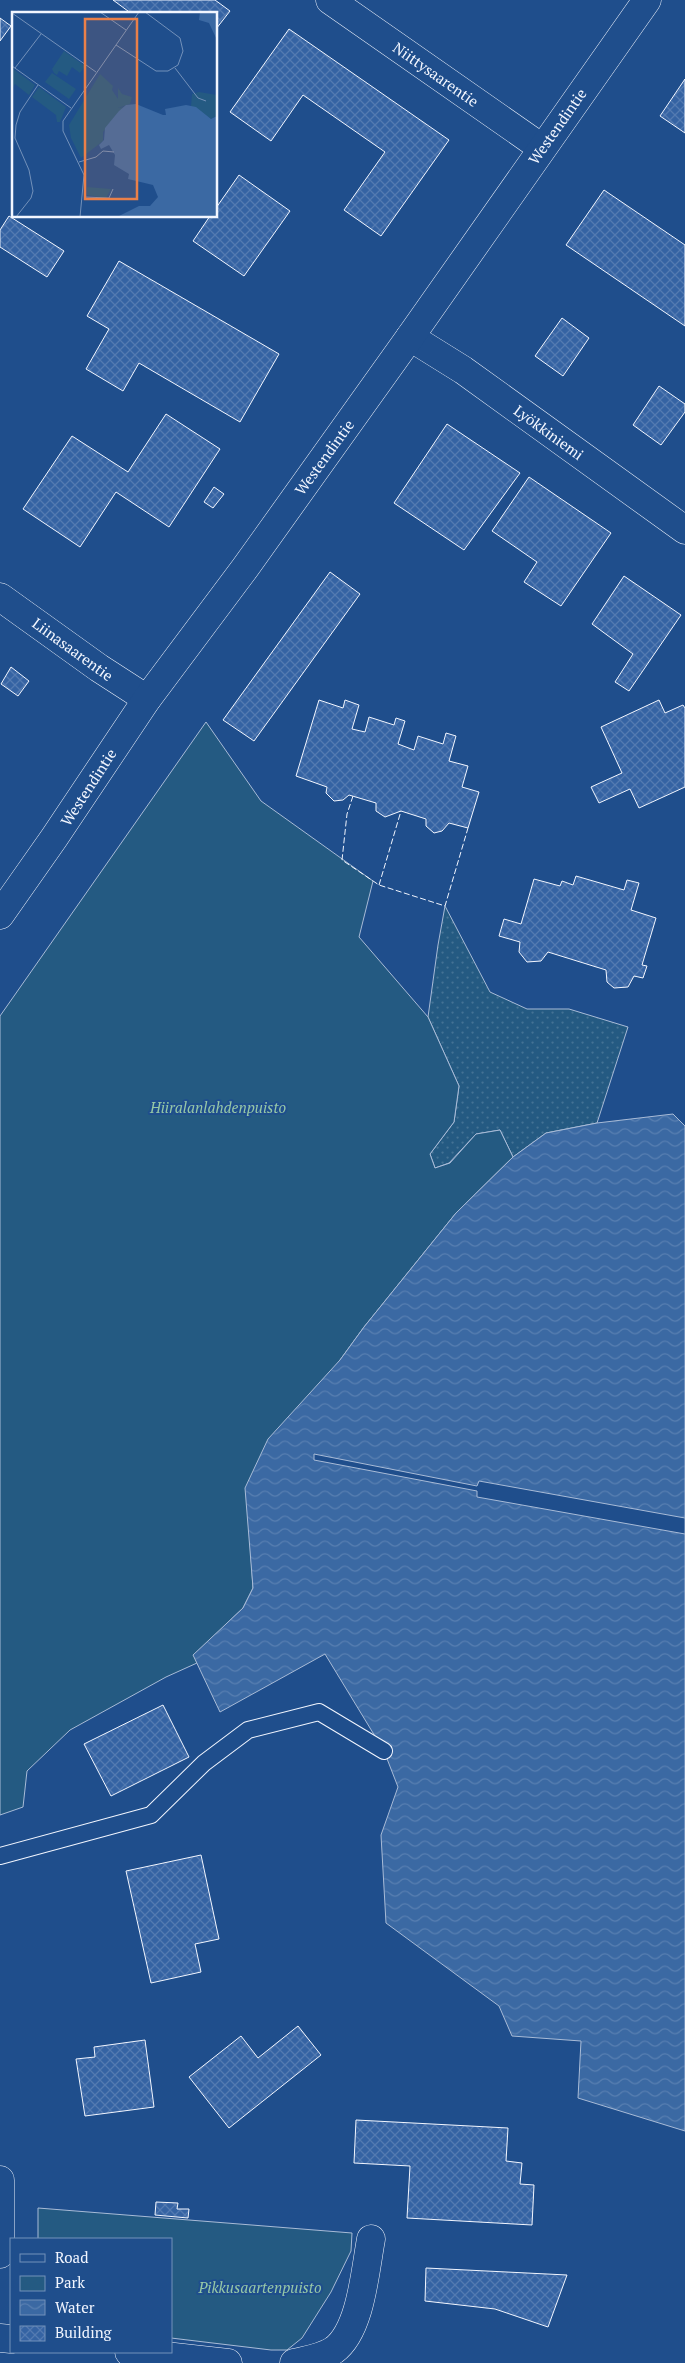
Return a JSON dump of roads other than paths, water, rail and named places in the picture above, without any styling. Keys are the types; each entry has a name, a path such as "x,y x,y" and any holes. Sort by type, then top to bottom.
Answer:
{"street":[{"name":"Niittysaarentie","path":"330,0 542,148"},
{"name":"Westendintie","path":"0,915 147,699 245,568 647,0"},
{"name":"Lyökkiniemi","path":"410,337 463,370 685,530"},
{"name":"Liinasaarentie","path":"0,596 99,668 147,699"},
{"path":"0,2180 0,2254"},
{"path":"294,2363 323,2356 342,2343 354,2321 371,2239"},
{"path":"138,2353 228,2363"}],"lane":[{"path":"0,1856 151,1815 204,1763 248,1730 319,1712 384,1751"}],"water":[{"path":"673,1114 685,1126 685,2131 578,2098 581,2041 512,2036 499,2006 386,1923 381,1835 398,1787 384,1751 325,1654 220,1712 193,1655 243,1608 253,1588 245,1488 268,1439 340,1360 364,1327 456,1213 513,1157 546,1133 597,1123"}],"park label":[{"name":"Hiiralanlahdenpuisto","path":"218,1107"},
{"name":"Pikkusaartenpuisto","path":"260,2287"}]}
